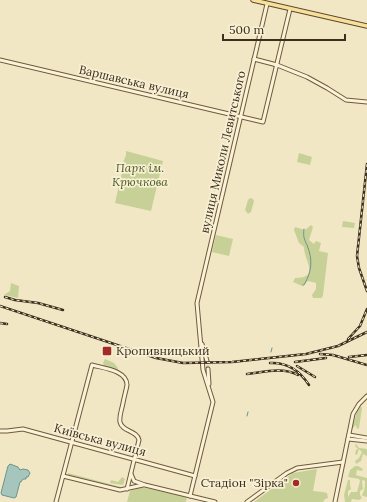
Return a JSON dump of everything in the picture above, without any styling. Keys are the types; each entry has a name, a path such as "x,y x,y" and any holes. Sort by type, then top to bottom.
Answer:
{"main road":[{"path":"253,0 367,26"}],"street":[{"name":"вулиця Миколи Левитського","path":"201,341 197,304 267,4"},
{"path":"277,65 290,9"},
{"path":"254,59 277,65 307,78 346,100 367,102"},
{"name":"Варшавська вулиця","path":"0,60 264,122 277,65"},
{"path":"201,341 207,361"},
{"path":"201,341 203,370 210,390"},
{"path":"56,502 92,365 121,374 126,379 127,385 121,410 120,422 124,428 136,434 139,439 126,489"},
{"path":"190,496 213,404 208,369"},
{"path":"335,502 354,412 367,396"},
{"name":"Київська вулиця","path":"0,431 23,429 195,476"},
{"path":"348,437 367,438"},
{"path":"348,437 367,442"},
{"path":"248,501 287,473 297,468 343,462"},
{"path":"131,470 132,480 145,485 212,502"},
{"path":"63,476 120,490 145,485"}],"green space":[{"name":"Парк ім. Крючкова","path":"126,151 163,161 151,211 115,203"},
{"path":"299,153 312,157 310,165 297,162"},
{"path":"250,198 254,201 251,212 248,214 245,210"},
{"path":"343,221 355,223 354,228 342,227"},
{"path":"311,225 313,227 309,240 314,244 316,241 321,243 319,251 328,253 322,298 313,298 312,295 316,289 316,283 308,281 302,286 293,282 295,278 303,277 309,272 304,247 299,243 294,230 295,227 305,230"},
{"path":"216,235 233,239 229,256 212,252"},
{"path":"11,283 19,286 18,298 4,295 10,291"},
{"path":"105,359 114,363 118,370 104,366 103,363"},
{"path":"361,406 359,428 357,429 356,425 352,429 357,411"},
{"path":"356,444 359,448 367,449 367,456 363,454 361,461 356,464 355,461 359,458 362,452 359,449 357,455 355,454 356,450 358,449 355,446"},
{"path":"355,466 363,469 362,471 357,470 356,475 367,478 367,497 362,495 365,486 365,481 363,480 363,489 360,491 362,498 359,500 352,499 351,502 345,502 344,495 348,480 350,480 351,489 348,491 348,497 351,492 357,492 360,481 359,479 348,477 350,470"},
{"name":"Стадіон \"Зірка\"","path":"317,469 313,491 327,493 328,498 323,502 254,502 293,473"},
{"path":"68,473 121,487 121,488 68,476"},
{"path":"122,477 125,479 123,485 110,483 111,480 118,482"},
{"path":"141,487 187,497 186,502 127,502 130,491"}],"water":[{"path":"10,464 18,467 20,470 28,470 30,473 26,479 23,479 20,482 16,497 14,498 2,495 1,493 8,466"}],"waterway":[{"path":"303,285 309,275 311,265 309,250 304,237 304,229"},
{"path":"271,352 272,348"},
{"path":"247,416 248,412"}],"tunnel":[{"path":"207,361 208,369"}],"railway":[{"path":"367,164 357,256 359,268 367,291"},
{"path":"5,297 38,303 63,310"},
{"path":"0,306 156,358 183,363 232,362 306,354 338,346 367,332"},
{"path":"348,339 360,326 367,309"},
{"path":"0,323 7,324"},
{"path":"320,354 333,355 367,365"},
{"path":"349,357 367,355"},
{"path":"295,362 326,358"},
{"path":"270,363 282,364 293,368 309,385"},
{"path":"297,366 315,377"},
{"path":"247,374 267,371 286,371 298,375"}],"place":[{"name":"Кропивницький","path":"107,351"},
{"name":"Стадіон \"Зірка\"","path":"296,483"}]}
